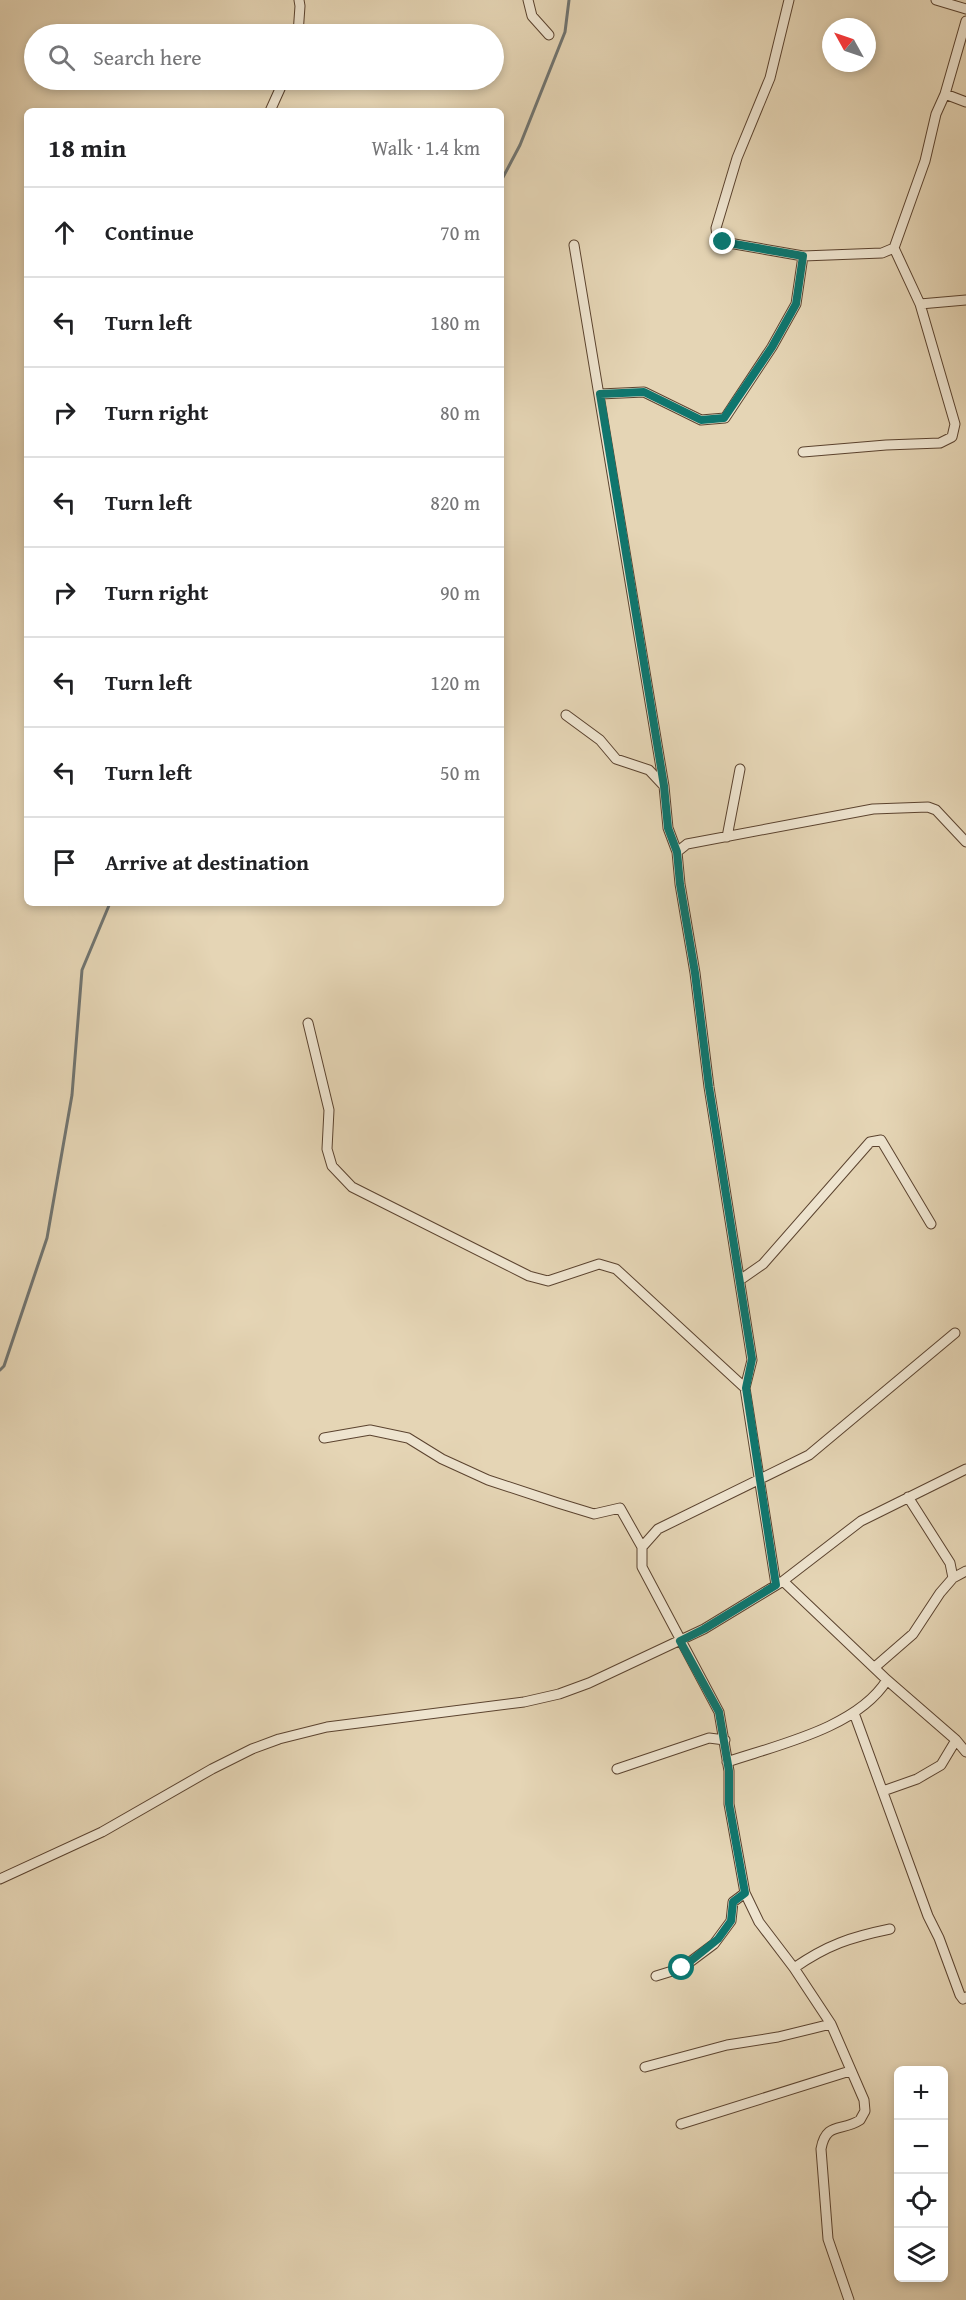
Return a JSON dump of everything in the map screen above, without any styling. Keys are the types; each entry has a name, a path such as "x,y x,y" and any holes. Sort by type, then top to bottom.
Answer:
{"street":[{"path":"298,24 299,0"},
{"path":"528,0 532,16 549,35"},
{"path":"789,0 776,46 771,78 737,158 716,228 717,237 723,242 803,256 882,253 894,248"},
{"path":"936,0 966,9"},
{"path":"803,452 886,445 940,444 952,437 955,424 920,304 894,248 925,161 936,114 945,94 966,21"},
{"path":"271,108 279,90"},
{"path":"945,94 966,102"},
{"path":"574,245 664,786 668,828 677,852 709,1087 752,1359 746,1388 759,1478 780,1583 956,1740 966,1752"},
{"path":"600,394 644,392 701,420 724,418 772,347 796,304 803,256"},
{"path":"920,304 966,300"},
{"path":"566,715 600,740 616,759 649,770 664,786"},
{"path":"727,837 740,769"},
{"path":"677,852 687,843 873,810 928,807 936,810 966,842"},
{"path":"308,1023 329,1110 327,1149 332,1166 352,1186 529,1276 548,1281 599,1264 616,1269 746,1388"},
{"path":"741,1280 763,1264 870,1142 881,1140 931,1224"},
{"path":"642,1547 658,1529 809,1455 955,1333"},
{"path":"324,1438 370,1430 408,1438 441,1459 488,1480 518,1490 594,1514 620,1508 642,1547 642,1567 719,1712 729,1771 729,1804 745,1893 759,1922 794,1968 831,2024 864,2100 865,2112 856,2123 826,2133 821,2149 828,2239 849,2300"},
{"path":"0,1879 68,1849 212,1769 252,1749 279,1739 327,1727 411,1715 488,1708 548,1696 589,1683 704,1629 780,1583 861,1521 966,1469"},
{"path":"908,1497 950,1563 953,1578"},
{"path":"875,1667 913,1634 940,1593 953,1578 966,1571"},
{"path":"727,1762 821,1730 854,1713 887,1680"},
{"path":"854,1713 955,1985 963,1999 966,1997"},
{"path":"617,1769 709,1738 725,1740"},
{"path":"883,1791 917,1779 941,1765 956,1740"},
{"path":"656,1976 682,1968 714,1944 731,1921 733,1902 745,1893"},
{"path":"794,1968 815,1953 849,1938 890,1929"},
{"path":"645,2067 727,2044 778,2037 831,2024"},
{"path":"681,2124 850,2071"}],"waterway":[{"path":"504,175 520,145 565,32 569,0"},
{"path":"0,1370 4,1366 47,1238 72,1095 82,970 109,906"}],"route":[{"path":"682,1968 714,1944 731,1921 733,1902 745,1893 729,1804 729,1771 719,1712 680,1641 776,1585 746,1388 752,1359 741,1280 709,1087 677,852 668,828 664,786 600,394 644,392 701,420 724,418 772,347 796,304 803,256 723,242"}]}
